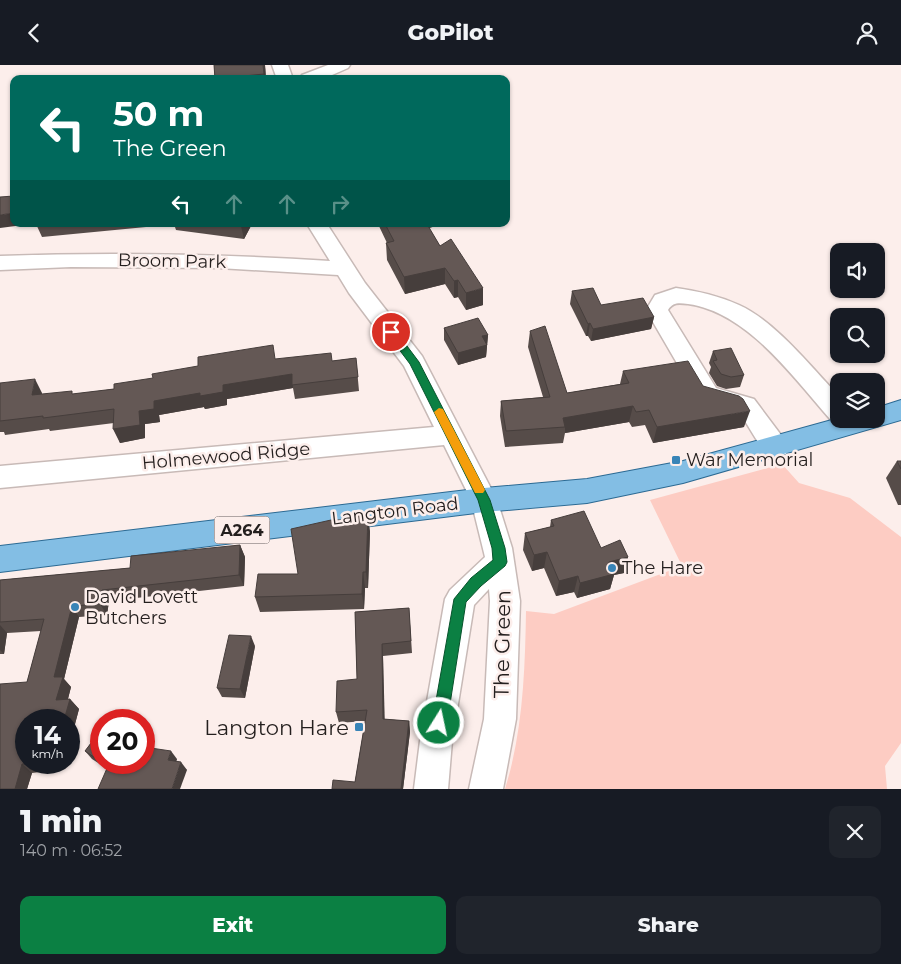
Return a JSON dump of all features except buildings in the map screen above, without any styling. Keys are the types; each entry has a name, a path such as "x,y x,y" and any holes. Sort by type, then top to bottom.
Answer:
{"main road":[{"name":"Langton Road","path":"885,413 901,410"},
{"name":"Langton Road","path":"0,559 484,500 587,491 683,472 777,447 831,428"}],"street":[{"path":"318,75 342,65"},
{"name":"The Green","path":"319,227 357,288 414,362 484,500 498,548 505,601 500,719 486,789"},
{"name":"Broom Park","path":"0,263 71,260 219,261 345,269"},
{"path":"777,447 745,405 708,395 657,310 663,300 676,295 698,297 733,311 768,336 830,394"},
{"name":"Holmewood Ridge","path":"0,477 451,435"},
{"path":"431,789 436,741 460,599 476,582 500,562"}],"shaded area":[{"path":"782,464 799,483 850,498 901,537 901,743 885,766 887,789 505,789 516,745 522,701 526,611 554,614 682,566 650,500"}],"slow traffic":[{"path":"439,412 479,490"}],"place":[{"name":"War Memorial","path":"676,460"},
{"name":"The Hare","path":"612,568"},
{"name":"David Lovett Butchers","path":"75,607"},
{"name":"Langton Hare","path":"359,727"}],"route":[{"path":"391,332 414,362 484,500 498,548 500,562 476,582 460,599 439,723"}]}
